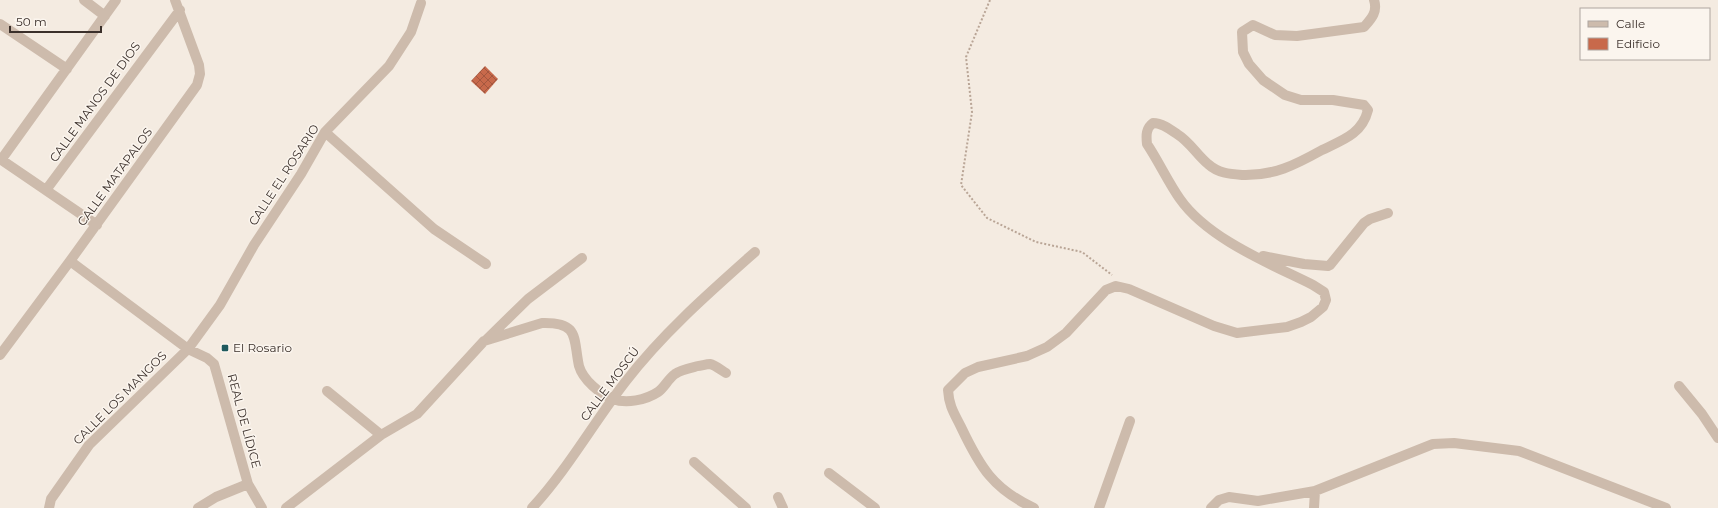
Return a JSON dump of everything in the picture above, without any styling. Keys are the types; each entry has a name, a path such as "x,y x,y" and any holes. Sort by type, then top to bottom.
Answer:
{"street":[{"path":"84,0 105,16"},
{"path":"97,225 1,160 116,0"},
{"name":"CALLE MATAPALOS","path":"0,355 97,225 197,85 200,74 199,65 180,10 175,0"},
{"path":"1034,508 1003,490 976,459 949,403 948,390 965,373 978,367 1027,356 1047,347 1066,333 1106,290 1116,286 1129,289 1214,326 1236,333 1287,327 1311,317 1323,307 1326,300 1324,292 1314,285 1235,245 1197,218 1180,200 1147,144 1146,135 1149,126 1153,122 1159,123 1184,139 1208,164 1227,174 1258,176 1283,170 1356,133 1366,119 1368,110 1364,105 1333,100 1301,100 1285,95 1263,80 1249,64 1243,52 1242,32 1253,25 1276,35 1296,36 1364,28 1374,16 1374,0"},
{"name":"CALLE EL ROSARIO","path":"188,349 220,305 254,245 301,174 325,132 389,66 411,32 421,3"},
{"name":"CALLE MANOS DE DIOS","path":"46,190 180,10"},
{"path":"0,24 67,69"},
{"path":"325,132 434,229 486,264"},
{"path":"1252,254 1304,264 1328,266 1364,223 1370,219 1388,213"},
{"name":"CALLE MOSCÚ","path":"532,508 626,381 658,344 755,252"},
{"path":"286,508 382,435 417,414 484,342 528,298 582,258"},
{"name":"REAL DE LÍDICE","path":"70,261 188,349 208,358 214,364 248,484 216,497 198,508"},
{"path":"484,342 542,323 551,323 568,328 575,336 580,368 584,376 592,386 613,399 623,401 639,400 658,392 675,374 691,368 710,364 726,373"},
{"name":"CALLE LOS MANGOS","path":"49,508 51,498 89,445 188,349"},
{"path":"1679,386 1702,414 1718,438"},
{"path":"326,391 382,435"},
{"path":"1099,508 1130,421"},
{"path":"1211,508 1219,500 1229,497 1258,501 1315,491 1433,444 1454,443 1519,451 1666,508"},
{"path":"694,462 746,508"},
{"path":"829,473 875,508"},
{"path":"248,484 262,508"},
{"path":"1314,508 1315,491"},
{"path":"778,497 783,508"}],"path":[{"path":"990,0 966,57 972,112 961,185 987,218 1036,242 1082,252 1129,289"}],"building":[{"path":"485,66 498,79 485,94 471,81"}],"place":[{"name":"El Rosario","path":"225,348"}]}
